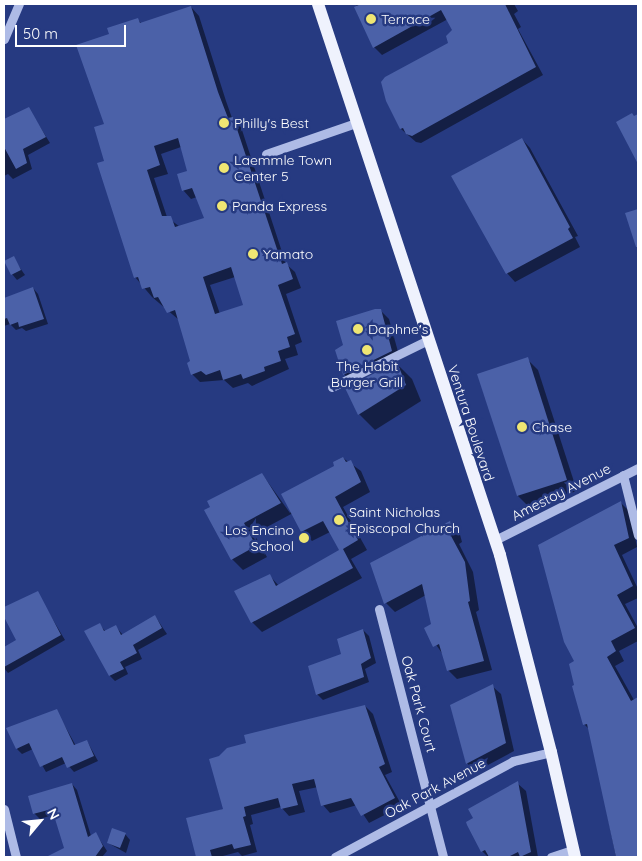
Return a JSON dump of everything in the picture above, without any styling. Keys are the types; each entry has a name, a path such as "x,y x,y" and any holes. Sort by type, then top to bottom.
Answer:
{"main road":[{"name":"Ventura Boulevard","path":"318,4 495,540 551,752 574,854"}],"street":[{"path":"4,40 19,4"},
{"path":"266,154 356,123"},
{"path":"332,387 428,340"},
{"name":"Amestoy Avenue","path":"495,540 638,468"},
{"path":"623,475 638,535"},
{"name":"Oak Park Court","path":"379,609 432,806 443,857"},
{"name":"Oak Park Avenue","path":"335,857 514,761 551,752"},
{"path":"4,809 16,857"},
{"path":"551,857 574,854"}],"building":[{"path":"361,4 505,4 536,67 412,136 406,134 403,128 400,129 386,101 381,82 385,77 448,43 446,36 452,30 441,10 373,48 354,7"},
{"path":"191,6 218,92 228,118 233,117 282,264 287,262 293,279 278,285 295,334 287,337 290,347 278,351 281,361 264,367 265,371 243,379 241,374 223,380 220,370 206,375 201,371 191,375 187,363 190,361 175,310 167,313 158,297 154,298 150,287 142,289 138,277 134,278 97,163 104,161 94,127 104,124 76,45 109,34 107,28 138,18 140,23","holes":["178,138 187,171 177,174 182,191 192,188 204,218 175,227 171,216 162,216 147,170 160,165 154,146","231,267 243,305 215,314 203,277"]},
{"path":"29,107 46,137 23,149 27,163 16,169 4,147 4,119"},
{"path":"632,113 634,116 638,114 638,164 616,122"},
{"path":"522,138 570,227 568,229 573,238 506,274 451,176"},
{"path":"638,209 638,247 636,247 625,213"},
{"path":"14,256 21,270 11,275 4,261"},
{"path":"33,287 44,319 19,327 18,322 10,325 7,318 4,319 4,298"},
{"path":"375,309 381,309 392,351 343,375 335,350 343,345 336,321"},
{"name":"Chase","path":"528,357 567,480 517,496 477,374"},
{"path":"397,362 406,385 358,415 345,388"},
{"path":"343,457 346,462 351,460 361,482 335,497 358,540 343,549 353,568 251,623 234,591 270,574 276,586 339,550 323,521 301,532 281,494 334,466 333,462"},
{"path":"262,473 281,503 244,523 256,546 231,560 204,510 210,507 207,501"},
{"path":"621,501 629,538 614,545 633,586 617,595 635,628 611,641 616,651 607,657 631,701 638,697 638,857 616,857 587,724 583,725 572,686 574,685 569,664 574,661 564,642 538,545"},
{"path":"450,521 454,532 450,534 465,562 470,601 468,602 484,661 447,671 439,644 433,647 424,628 431,624 422,584 384,604 370,563"},
{"path":"38,591 61,635 4,667 4,647 16,640 4,617 4,607"},
{"path":"155,615 162,628 133,645 137,653 120,662 124,669 109,676 84,631 100,623 104,631 116,625 121,635"},
{"path":"363,629 371,658 361,664 364,677 316,695 308,666 341,654 337,639"},
{"path":"493,684 506,743 466,764 450,705"},
{"path":"365,705 385,764 379,767 395,798 361,816 351,798 321,806 314,779 292,784 298,805 281,809 278,798 244,807 246,816 243,817 251,845 234,849 232,844 210,850 212,857 196,857 186,818 223,809 209,759 219,756 227,748 246,743 244,735"},
{"path":"57,709 74,745 87,740 94,756 67,768 62,757 40,767 29,743 16,749 6,728"},
{"path":"518,781 531,852 520,857 518,852 508,857 489,857 485,850 481,852 467,825 466,822 473,818 468,809"},
{"path":"72,783 88,837 96,832 103,846 95,857 46,857 64,848 52,809 33,814 28,796"},
{"path":"112,828 126,833 120,848 107,843"}],"place":[{"name":"Terrace","path":"371,19"},
{"name":"Philly's Best","path":"224,123"},
{"name":"Laemmle Town Center 5","path":"224,168"},
{"name":"Panda Express","path":"222,206"},
{"name":"Yamato","path":"253,254"},
{"name":"Daphne's","path":"358,329"},
{"name":"The Habit Burger Grill","path":"367,350"},
{"name":"Chase","path":"522,427"},
{"name":"Saint Nicholas Episcopal Church","path":"339,520"},
{"name":"Los Encino School","path":"304,538"}]}
